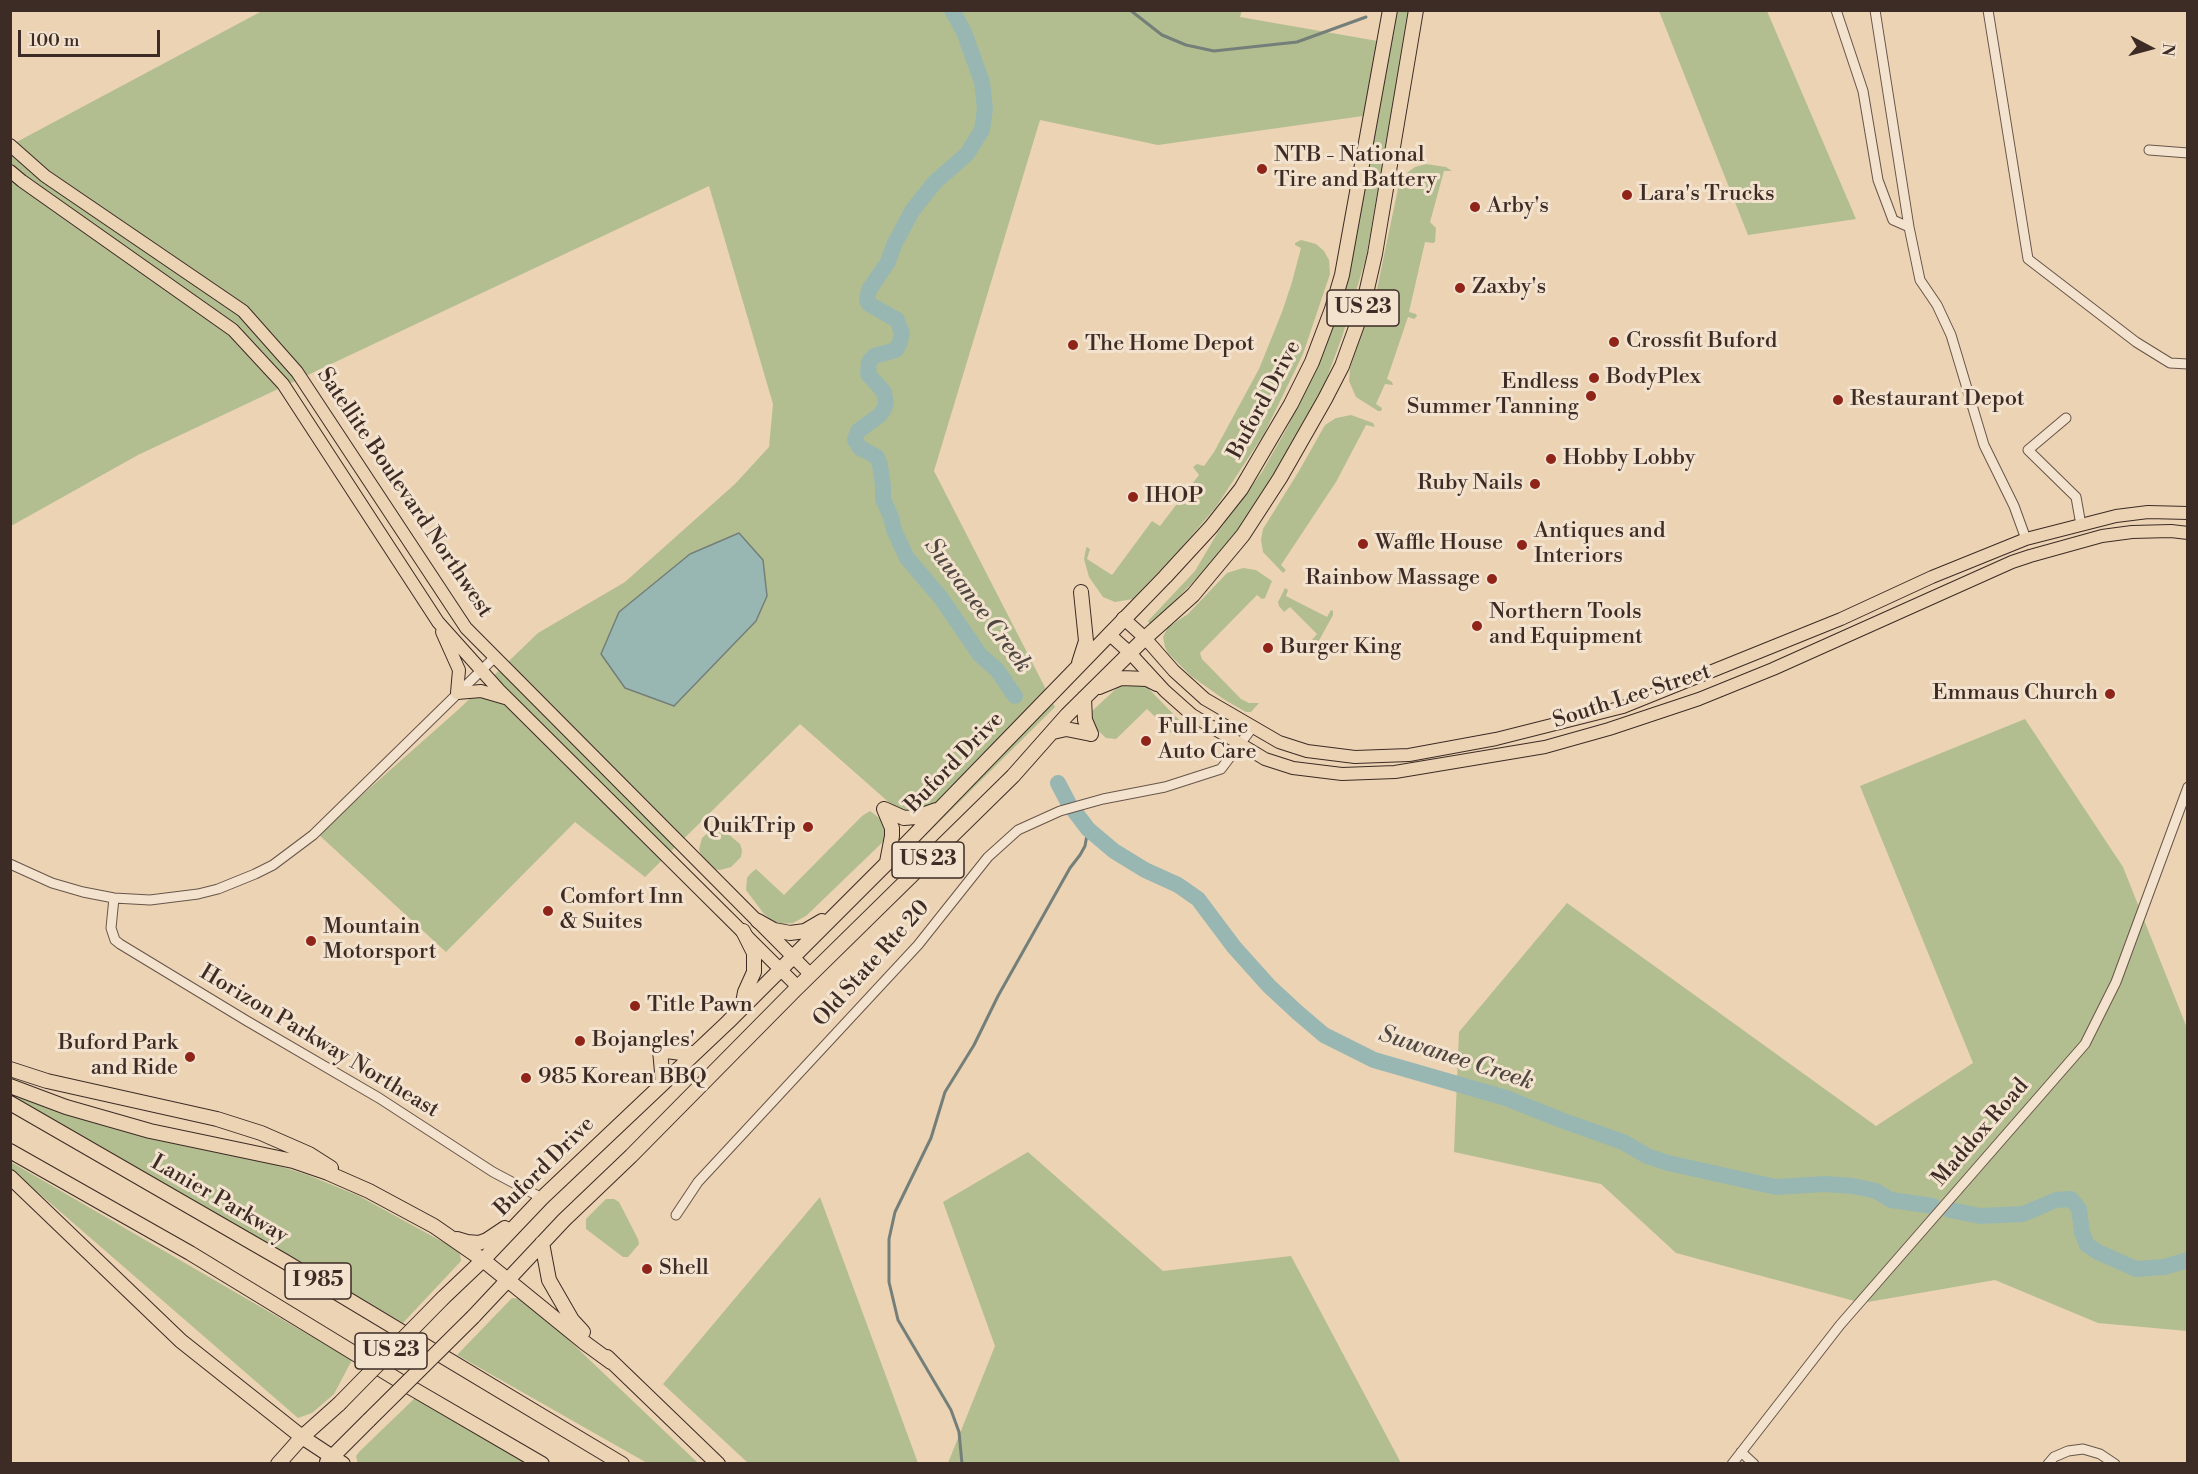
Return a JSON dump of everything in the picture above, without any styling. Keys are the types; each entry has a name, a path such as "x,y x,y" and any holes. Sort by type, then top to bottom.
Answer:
{"highway":[{"name":"Buford Drive","path":"278,1464 302,1437 339,1404 542,1198 742,1008 887,863 1188,552 1241,489 1291,404 1312,362 1342,275 1390,10"},
{"name":"US 23","path":"507,1278 810,974 984,805 1088,694 1193,595 1243,534 1306,433 1342,366 1362,311 1370,282 1416,10"},
{"path":"1078,667 1086,641 1082,592"},
{"path":"1053,732 1066,729 1091,735 1086,724 1088,694 1121,678 1147,679 1158,684"},
{"path":"887,863 892,828 884,809 904,818 916,817 941,808"},
{"path":"758,921 774,930 790,933 805,931 840,910"},
{"path":"742,1008 745,992 754,972 754,952 743,931"},
{"path":"663,1083 660,1050 695,1053"},
{"path":"10,1069 47,1081 217,1119 261,1133 309,1154 369,1191 434,1226 507,1278 611,1362"},
{"path":"10,1086 66,1107 150,1131 293,1161 369,1191"},
{"name":"Lanier Parkway","path":"10,1103 284,1261 622,1464"},
{"name":"I 985","path":"10,1151 190,1253 408,1386 542,1464"},
{"path":"10,1177 181,1341 334,1461 369,1420 472,1317 507,1278"},
{"path":"448,1236 467,1242 488,1240 527,1213"},
{"path":"542,1244 549,1280 572,1320 611,1362 718,1464"}],"main road":[{"name":"Satellite Boulevard Northwest","path":"10,145 45,176 243,311 297,372 466,628 810,974"},
{"name":"Satellite Boulevard Northwest","path":"10,171 233,330 283,384 438,622 508,699 798,987"},
{"name":"South Lee Street","path":"1123,618 1145,638 1174,671 1205,699 1279,742 1306,751 1355,757 1409,755 1529,731 1623,707 1841,619 2026,539 2116,516 2148,512 2187,513"},
{"name":"South Lee Street","path":"1109,634 1192,716 1265,759 1293,768 1342,774 1395,772 1545,747 1620,726 1720,691 2030,556 2102,536 2132,532 2187,533"},
{"path":"438,622 459,670 457,693 481,691 508,699"}],"street":[{"path":"1836,10 1863,91 1878,180 1893,220 1909,227"},
{"path":"1875,10 1909,227 1920,280 1951,334 1984,446 2014,507 2026,539"},
{"path":"1988,10 2028,259 2136,342 2170,363 2187,364"},
{"path":"2149,150 2187,153"},
{"path":"2066,418 2028,450 2076,497 2081,525"},
{"path":"10,864 52,883 114,898 150,900 198,894 239,881 273,864 313,835 495,657"},
{"name":"Old State Rte 20","path":"676,1215 698,1182 918,945 988,857 1018,830 1060,811 1103,799 1165,787 1221,769 1238,743 1252,728"},
{"name":"Maddox Road","path":"1732,1464 1840,1324 2085,1044 2116,982 2187,787"},
{"name":"Horizon Parkway Northeast","path":"114,898 111,928 115,940 120,944 359,1086 493,1172 542,1198"},
{"path":"2048,1464 2054,1457 2068,1451 2083,1449 2100,1454 2115,1464"},
{"path":"1742,1452 1754,1464"}],"green space":[{"path":"1242,10 1240,17 1389,43 1395,11 1409,11 1366,258 1342,337 1325,383 1303,427 1242,525 1202,573 1152,624 1149,623 1148,621 1195,571 1218,532 1262,472 1287,428 1317,365 1354,246 1377,114 1158,145 1040,120 934,471 1055,707 926,835 800,724 645,877 575,822 446,952 318,834 459,709 538,633 625,582 735,484 769,447 773,404 709,186 138,455 11,526 11,145 262,11"},
{"path":"1659,11 1767,11 1856,219 1748,235"},
{"path":"1426,164 1446,167 1452,171 1444,171 1430,222 1436,228 1435,242 1425,242 1409,312 1417,316 1414,319 1408,317 1387,379 1393,385 1385,384 1376,404 1382,408 1378,411 1356,397 1349,381 1350,368 1377,289 1399,184 1408,172"},
{"path":"1301,240 1316,244 1324,251 1329,260 1330,274 1303,354 1264,434 1216,507 1133,599 1115,602 1103,597 1089,577 1084,559 1087,547 1090,549 1087,559 1112,575 1152,521 1160,526 1199,475 1193,467 1197,464 1204,466 1214,452 1259,369 1292,282 1301,248 1295,243"},
{"path":"1351,415 1373,423 1375,427 1366,425 1336,482 1281,565 1286,570 1283,573 1263,552 1261,540 1263,529 1325,425 1336,418"},
{"path":"1243,568 1256,570 1272,581 1265,598 1262,599 1257,595 1200,653 1202,659 1241,699 1249,703 1259,703 1251,712 1246,712 1225,700 1191,676 1168,653 1163,637 1168,627 1188,614 1227,573"},
{"path":"1285,588 1288,590 1286,596 1327,617 1331,610 1333,611 1316,646 1311,641 1317,634 1290,607 1284,612 1279,606 1278,602"},
{"path":"1126,684 1146,686 1181,722 1177,735 1175,736 1147,709 1116,739 1106,738 1092,725 1091,712 1118,687"},
{"path":"2025,719 2123,867 2187,1028 2187,1331 2098,1323 1995,1280 1862,1303 1676,1253 1601,1184 1454,1152 1459,1032 1567,903 1876,1126 1973,1063 1860,786"},
{"path":"870,811 886,823 887,838 806,916 793,923 783,924 774,922 764,914 746,890 747,878 750,874 756,869 784,895 862,816"},
{"path":"721,828 740,844 742,850 741,857 731,867 720,870 714,869 701,856 699,849 702,838 710,831"},
{"path":"11,1091 57,1111 270,1163 308,1175 359,1196 452,1247 460,1254 461,1261 403,1323 11,1096"},
{"path":"1028,1152 1163,1271 1291,1256 1401,1463 948,1463 995,1346 943,1202"},
{"path":"11,1162 352,1360 334,1394 312,1413 298,1418 11,1169"},
{"path":"820,1197 918,1463 748,1463 663,1384"},
{"path":"606,1199 619,1202 638,1239 639,1244 628,1257 623,1257 586,1229 586,1219"},
{"path":"512,1298 522,1299 555,1327 698,1463 647,1463 457,1355"},
{"path":"416,1397 531,1463 358,1464 356,1456 360,1451"}],"water":[{"path":"739,533 763,560 767,596 756,621 674,706 625,688 601,654 619,612 690,554"}],"waterway":[{"name":"Suwanee Creek","path":"952,10 964,32 982,82 985,109 982,130 967,154 934,183 912,211 894,245 888,262 869,290 867,300 869,304 897,320 902,333 896,350 874,356 869,362 868,374 884,392 886,403 880,415 858,431 855,440 860,448 877,457 880,465 883,499 907,558 941,598 980,655 997,670 1015,696"},
{"path":"1130,10 1162,35 1186,45 1214,51 1297,42 1366,17"},
{"name":"Suwanee Creek","path":"1058,783 1069,804 1088,829 1114,851 1145,870 1178,885 1198,899 1234,947 1269,986 1297,1012 1324,1035 1374,1060 1506,1098 1623,1142 1647,1156 1668,1163 1776,1187 1825,1184 1853,1186 1876,1191 1891,1200 1933,1206"},
{"path":"962,1464 959,1432 951,1410 898,1320 889,1282 889,1239 895,1212 931,1138 945,1092 974,1045 998,996 1070,868 1085,846 1088,829"},
{"name":"Suwanee Creek","path":"1950,1210 1980,1216 2023,1214 2056,1200 2071,1199 2079,1209 2082,1232 2087,1245 2098,1252 2136,1269 2164,1267 2188,1260"}],"place":[{"name":"NTB - National Tire and Battery","path":"1262,169"},
{"name":"Lara's Trucks","path":"1627,195"},
{"name":"Arby's","path":"1475,207"},
{"name":"Zaxby's","path":"1460,288"},
{"name":"Crossfit Buford","path":"1614,342"},
{"name":"The Home Depot","path":"1073,345"},
{"name":"BodyPlex","path":"1594,378"},
{"name":"Endless Summer Tanning","path":"1591,396"},
{"name":"Restaurant Depot","path":"1838,400"},
{"name":"Hobby Lobby","path":"1551,459"},
{"name":"Ruby Nails","path":"1535,484"},
{"name":"IHOP","path":"1133,497"},
{"name":"Waffle House","path":"1363,544"},
{"name":"Antiques and Interiors","path":"1522,545"},
{"name":"Rainbow Massage","path":"1492,579"},
{"name":"Northern Tools and Equipment","path":"1477,626"},
{"name":"Burger King","path":"1268,648"},
{"name":"Emmaus Church","path":"2110,694"},
{"name":"Full Line Auto Care","path":"1146,741"},
{"name":"QuikTrip","path":"808,827"},
{"name":"Comfort Inn & Suites","path":"548,911"},
{"name":"Mountain Motorsport","path":"311,941"},
{"name":"Title Pawn","path":"635,1006"},
{"name":"Bojangles'","path":"580,1041"},
{"name":"Buford Park and Ride","path":"190,1057"},
{"name":"985 Korean BBQ","path":"526,1078"},
{"name":"Shell","path":"647,1269"}]}
